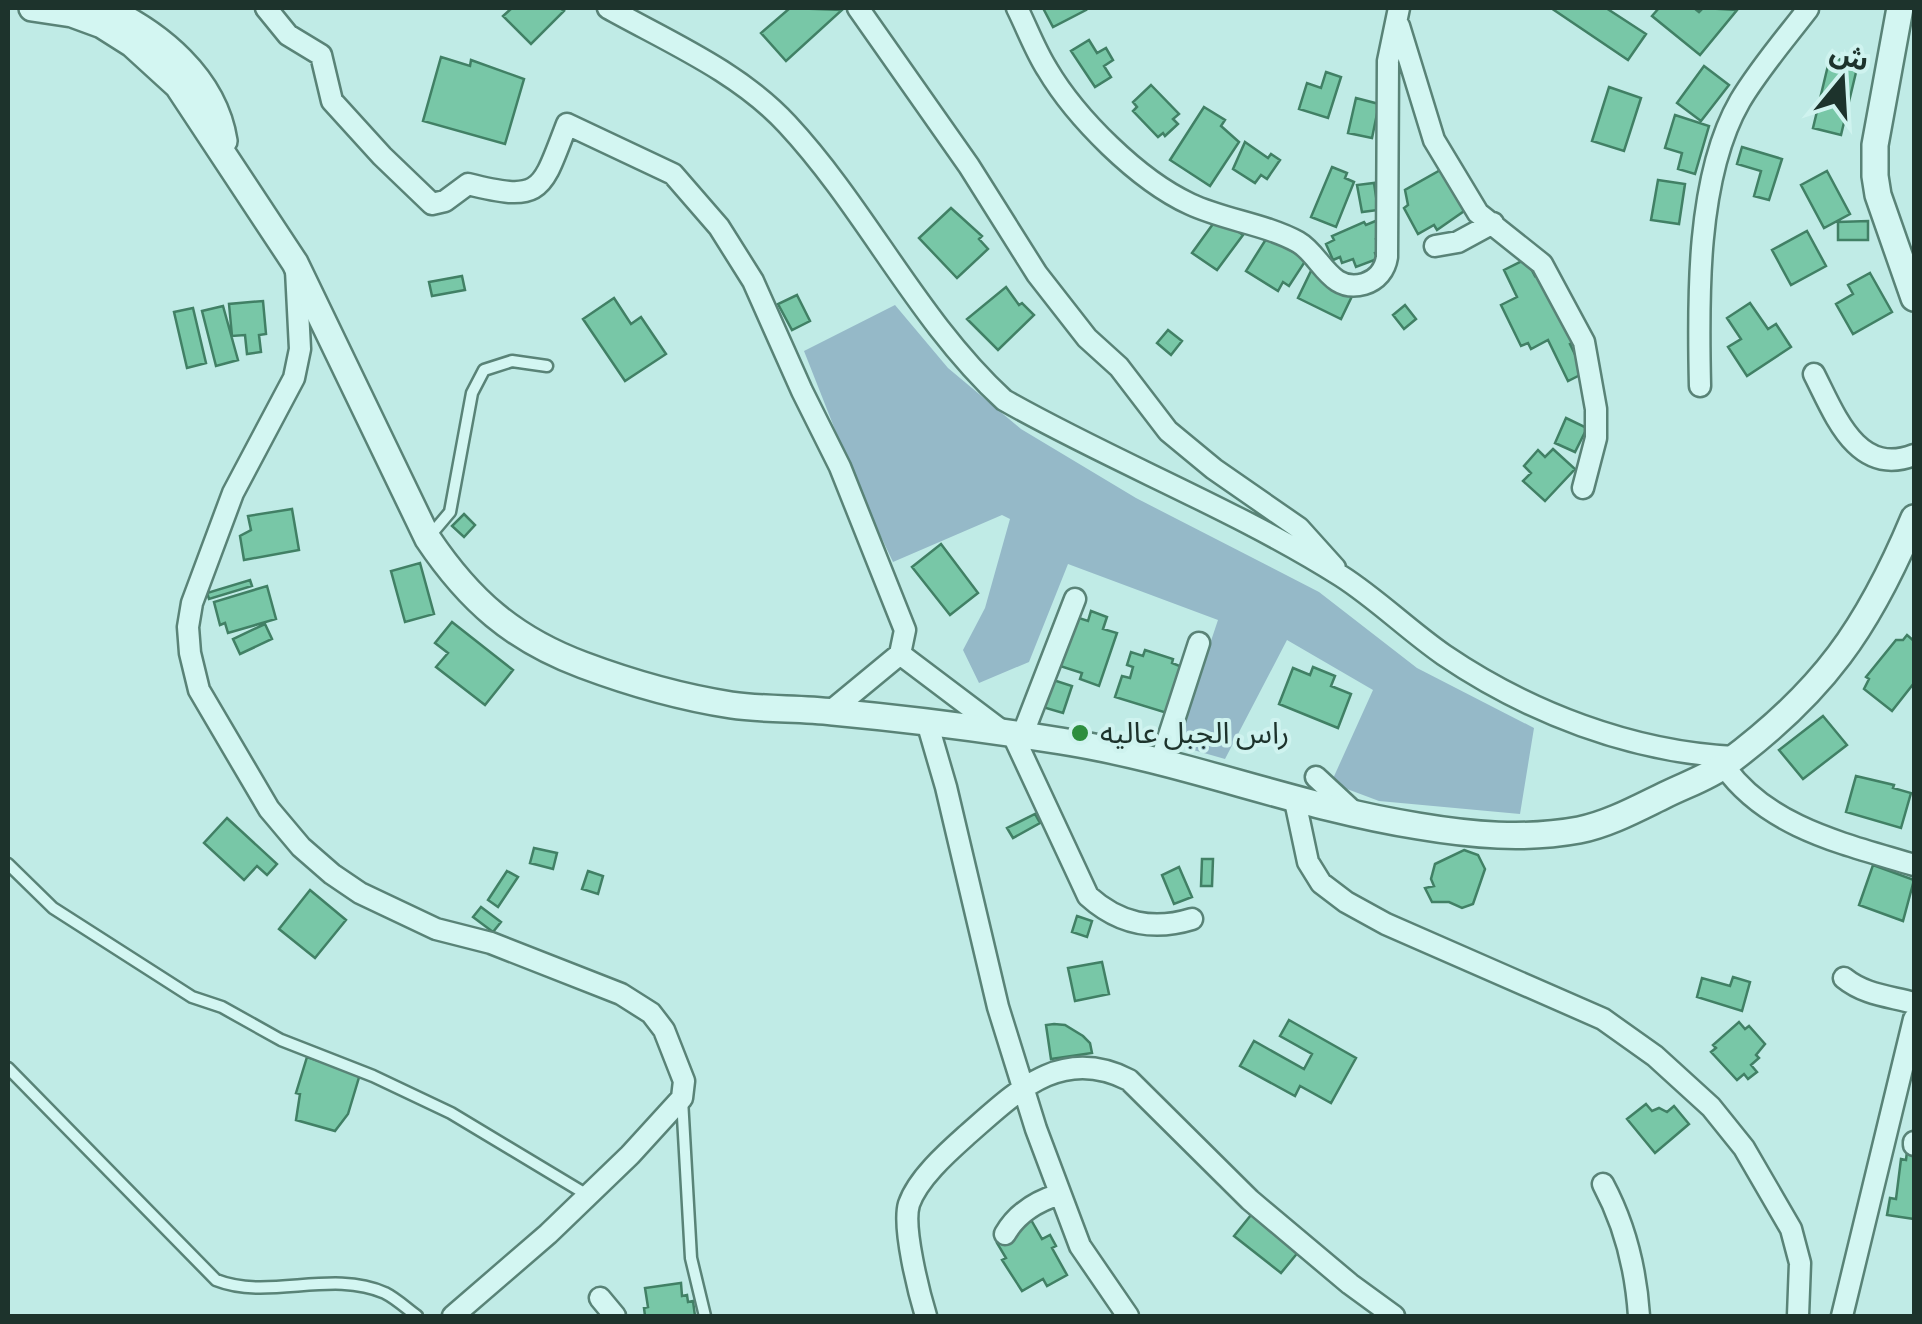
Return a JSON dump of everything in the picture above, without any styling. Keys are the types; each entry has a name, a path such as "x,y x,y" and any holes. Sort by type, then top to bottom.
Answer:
{"street":[{"path":"32,8 72,14 102,26 132,44 178,86 295,264 428,539 454,579 490,614 548,651 642,687 733,705 927,722 1107,749 1360,817 1464,834 1543,835 1583,829 1626,814 1729,761 1782,720 1841,657 1882,592 1914,518"},
{"path":"104,8 132,21 189,70 210,98 221,123 226,156"},
{"path":"266,8 288,35 320,56 332,101 432,204 468,184 512,195 530,191 546,177 567,124 674,174 719,227 753,280 840,467 905,630 900,654 830,711"},
{"path":"608,8 741,83 785,122 842,188 926,314 977,375 1004,400 1342,577 1442,654 1534,708 1644,743 1729,761"},
{"path":"858,8 969,166 1037,274 1087,338 1119,367 1168,430 1214,469 1300,528 1342,577"},
{"path":"1017,8 1047,70 1101,138 1188,203 1301,243 1327,274 1356,286 1370,282 1385,269 1388,257 1388,61 1398,13"},
{"path":"1700,386 1698,287 1721,144 1740,101 1804,8"},
{"path":"1900,8 1875,145 1876,176 1878,195 1914,298"},
{"path":"1398,13 1412,76 1434,140 1478,213 1542,264 1584,342 1596,409 1596,438 1584,488"},
{"path":"1435,246 1458,242 1493,223"},
{"path":"295,264 300,348 294,378 233,493 192,603 188,627 190,653 199,690 269,809 332,874 360,894 436,929 491,942 621,994 651,1012 664,1030 684,1081 682,1098 589,1196 453,1316"},
{"path":"1814,374 1842,429 1855,445 1872,458 1903,459 1914,454"},
{"path":"1013,734 1075,599"},
{"path":"1160,762 1200,643"},
{"path":"900,654 1013,734 1088,896 1102,908 1142,924 1164,928 1192,920"},
{"path":"927,722 998,1007 1036,1129 1080,1246 1128,1316"},
{"path":"1729,761 1737,783 1764,808 1826,838 1914,865"},
{"path":"1316,778 1360,817"},
{"path":"1295,801 1308,862 1321,883 1346,902 1386,924 1603,1019 1655,1056 1711,1107 1744,1148 1791,1229 1800,1263 1798,1316"},
{"path":"1844,978 1877,996 1914,1004"},
{"path":"1842,1316 1908,1068 1914,1018"},
{"path":"926,1316 912,1272 908,1205 939,1161 1024,1084 1080,1068 1112,1071 1129,1080 1250,1200 1394,1316"},
{"path":"1603,1184 1628,1244 1639,1316"},
{"path":"1006,1234 1012,1222 1035,1204 1060,1194"},
{"path":"600,1298 616,1316"}],"lane":[{"path":"428,539 450,512 472,393 484,370 512,361 547,366"},
{"path":"8,864 54,908 192,997 222,1007 281,1040 373,1076 451,1113 589,1196"},
{"path":"8,1068 216,1280 236,1288 332,1284 359,1287 390,1295 417,1316"},
{"path":"682,1098 691,1258 705,1316"}],"shaded area":[{"path":"895,305 948,368 1021,429 1136,498 1319,592 1417,668 1534,728 1520,814 1379,801 1331,783 1373,690 1287,640 1225,759 1176,745 1218,620 1068,564 1029,662 979,683 963,650 985,608 1010,519 1002,515 893,562 858,488 804,351"}],"building":[{"path":"512,8 564,11 531,44 503,16"},
{"path":"790,8 842,10 786,61 761,33"},
{"path":"1043,8 1085,8 1086,10 1053,27"},
{"path":"1551,8 1606,8 1646,34 1628,60"},
{"path":"1659,8 1737,10 1700,55 1652,16"},
{"path":"1089,40 1097,53 1106,48 1113,60 1104,66 1111,77 1095,87 1071,51"},
{"path":"441,57 470,66 471,60 524,79 505,144 423,121"},
{"path":"1830,57 1858,64 1841,135 1813,128"},
{"path":"1704,66 1729,85 1701,121 1677,103"},
{"path":"1326,72 1341,77 1328,118 1299,109 1307,83 1321,88"},
{"path":"1151,85 1179,114 1173,119 1178,124 1165,136 1163,133 1158,137 1133,111 1137,107 1133,102"},
{"path":"1609,87 1641,98 1624,151 1592,141"},
{"path":"1356,98 1379,104 1372,138 1348,133"},
{"path":"1204,107 1225,120 1221,126 1239,142 1210,186 1170,160"},
{"path":"1675,115 1709,126 1695,174 1678,169 1682,153 1665,148"},
{"path":"1245,142 1268,158 1271,154 1280,160 1267,179 1261,175 1255,183 1233,169"},
{"path":"1742,147 1782,159 1769,200 1754,196 1761,171 1737,164"},
{"path":"1332,167 1347,173 1345,178 1354,182 1336,227 1311,217"},
{"path":"1444,168 1467,209 1437,230 1434,225 1418,234 1404,208 1408,205 1405,190"},
{"path":"1827,171 1850,214 1824,228 1801,185"},
{"path":"1658,180 1685,184 1679,224 1651,220"},
{"path":"1374,183 1378,210 1362,212 1357,185"},
{"path":"951,208 982,236 979,239 988,249 957,278 919,238"},
{"path":"1218,217 1243,235 1217,270 1192,253"},
{"path":"1378,220 1384,235 1376,239 1381,251 1375,253 1377,259 1356,267 1353,259 1342,263 1340,257 1333,260 1326,244 1334,240 1332,236"},
{"path":"1868,221 1868,240 1838,240 1838,222"},
{"path":"1807,231 1826,266 1791,285 1772,250"},
{"path":"1268,236 1306,260 1289,286 1283,282 1278,291 1246,271"},
{"path":"1526,259 1535,276 1545,271 1578,340 1570,344 1584,373 1568,381 1548,340 1531,349 1528,343 1521,346 1501,305 1517,297 1504,270"},
{"path":"1311,271 1354,292 1341,319 1298,298"},
{"path":"1870,273 1892,312 1853,334 1836,304 1853,294 1848,285"},
{"path":"462,276 465,290 432,296 429,282"},
{"path":"1006,287 1019,305 1022,303 1034,315 998,350 967,319"},
{"path":"797,295 810,321 792,330 778,304"},
{"path":"614,298 631,324 641,317 666,354 625,381 583,319"},
{"path":"263,301 266,334 259,335 261,352 247,354 245,335 232,336 229,304"},
{"path":"1750,303 1768,329 1776,324 1791,347 1747,376 1728,347 1741,339 1727,318"},
{"path":"1405,305 1416,319 1404,329 1393,315"},
{"path":"223,306 238,360 216,366 202,311"},
{"path":"193,308 206,363 187,368 174,312"},
{"path":"1168,330 1182,341 1171,355 1157,343"},
{"path":"1566,418 1587,428 1575,452 1555,443"},
{"path":"1553,449 1575,469 1545,501 1523,481 1531,473 1524,466 1538,450 1545,457"},
{"path":"292,509 299,550 244,560 240,536 251,530 248,516"},
{"path":"464,514 475,525 464,537 452,526"},
{"path":"941,544 978,593 950,615 912,567"},
{"path":"420,563 434,614 405,622 391,571"},
{"path":"250,580 252,586 209,599 207,593"},
{"path":"267,586 276,619 228,633 225,623 220,625 214,602"},
{"path":"1091,611 1107,617 1103,629 1117,633 1099,686 1080,679 1082,673 1060,666 1076,617 1088,621"},
{"path":"452,622 513,670 485,705 436,667 448,653 435,643"},
{"path":"265,624 272,639 240,654 233,639"},
{"path":"1907,635 1914,641 1914,683 1892,711 1864,689 1869,679 1866,677 1896,640"},
{"path":"1145,650 1173,659 1172,663 1182,667 1167,713 1115,697 1122,676 1130,678 1133,667 1127,665 1131,652 1143,656"},
{"path":"1313,667 1335,676 1331,686 1351,694 1338,728 1279,704 1293,668 1310,675"},
{"path":"1047,678 1072,686 1063,713 1039,706"},
{"path":"1823,716 1847,745 1803,779 1779,750"},
{"path":"1856,776 1911,793 1901,828 1846,812"},
{"path":"1035,814 1040,823 1013,838 1007,828"},
{"path":"227,818 277,864 267,875 257,866 244,880 204,843"},
{"path":"534,848 557,853 553,869 530,863"},
{"path":"1464,850 1478,855 1485,869 1473,904 1462,908 1449,902 1432,902 1425,888 1434,886 1431,879 1435,864"},
{"path":"1202,859 1213,859 1212,886 1201,886"},
{"path":"1873,865 1914,880 1903,921 1859,905"},
{"path":"1179,867 1192,897 1174,904 1162,875"},
{"path":"507,871 518,877 498,907 488,900"},
{"path":"588,871 603,876 598,894 582,889"},
{"path":"310,890 346,920 315,958 279,929"},
{"path":"481,907 501,922 493,932 473,917"},
{"path":"1077,916 1092,921 1087,937 1072,932"},
{"path":"1102,962 1109,994 1075,1001 1068,968"},
{"path":"1733,977 1750,982 1742,1011 1697,997 1702,978 1730,986"},
{"path":"1289,1020 1356,1058 1331,1103 1300,1086 1295,1096 1240,1066 1254,1041 1304,1069 1312,1054 1280,1036"},
{"path":"1739,1022 1745,1029 1749,1026 1765,1044 1751,1065 1757,1072 1748,1079 1744,1074 1737,1080 1711,1052 1716,1048 1713,1045"},
{"path":"1046,1025 1065,1025 1083,1036 1092,1053 1051,1059"},
{"path":"307,1057 360,1074 348,1114 335,1131 296,1120 300,1094 296,1093"},
{"path":"1646,1104 1652,1111 1659,1108 1667,1112 1674,1106 1689,1124 1655,1153 1627,1119"},
{"path":"1907,1151 1914,1153 1914,1219 1887,1215 1890,1198 1896,1199 1901,1159 1906,1160"},
{"path":"1255,1210 1300,1250 1281,1273 1234,1236"},
{"path":"1030,1218 1042,1239 1050,1235 1056,1246 1052,1248 1067,1275 1047,1286 1043,1279 1022,1291 1002,1260 1006,1258 997,1243"},
{"path":"681,1283 682,1296 693,1301 695,1316 645,1316 645,1288"}],"place":[{"name":"راس الجبل عاليه","path":"1080,733"}]}
